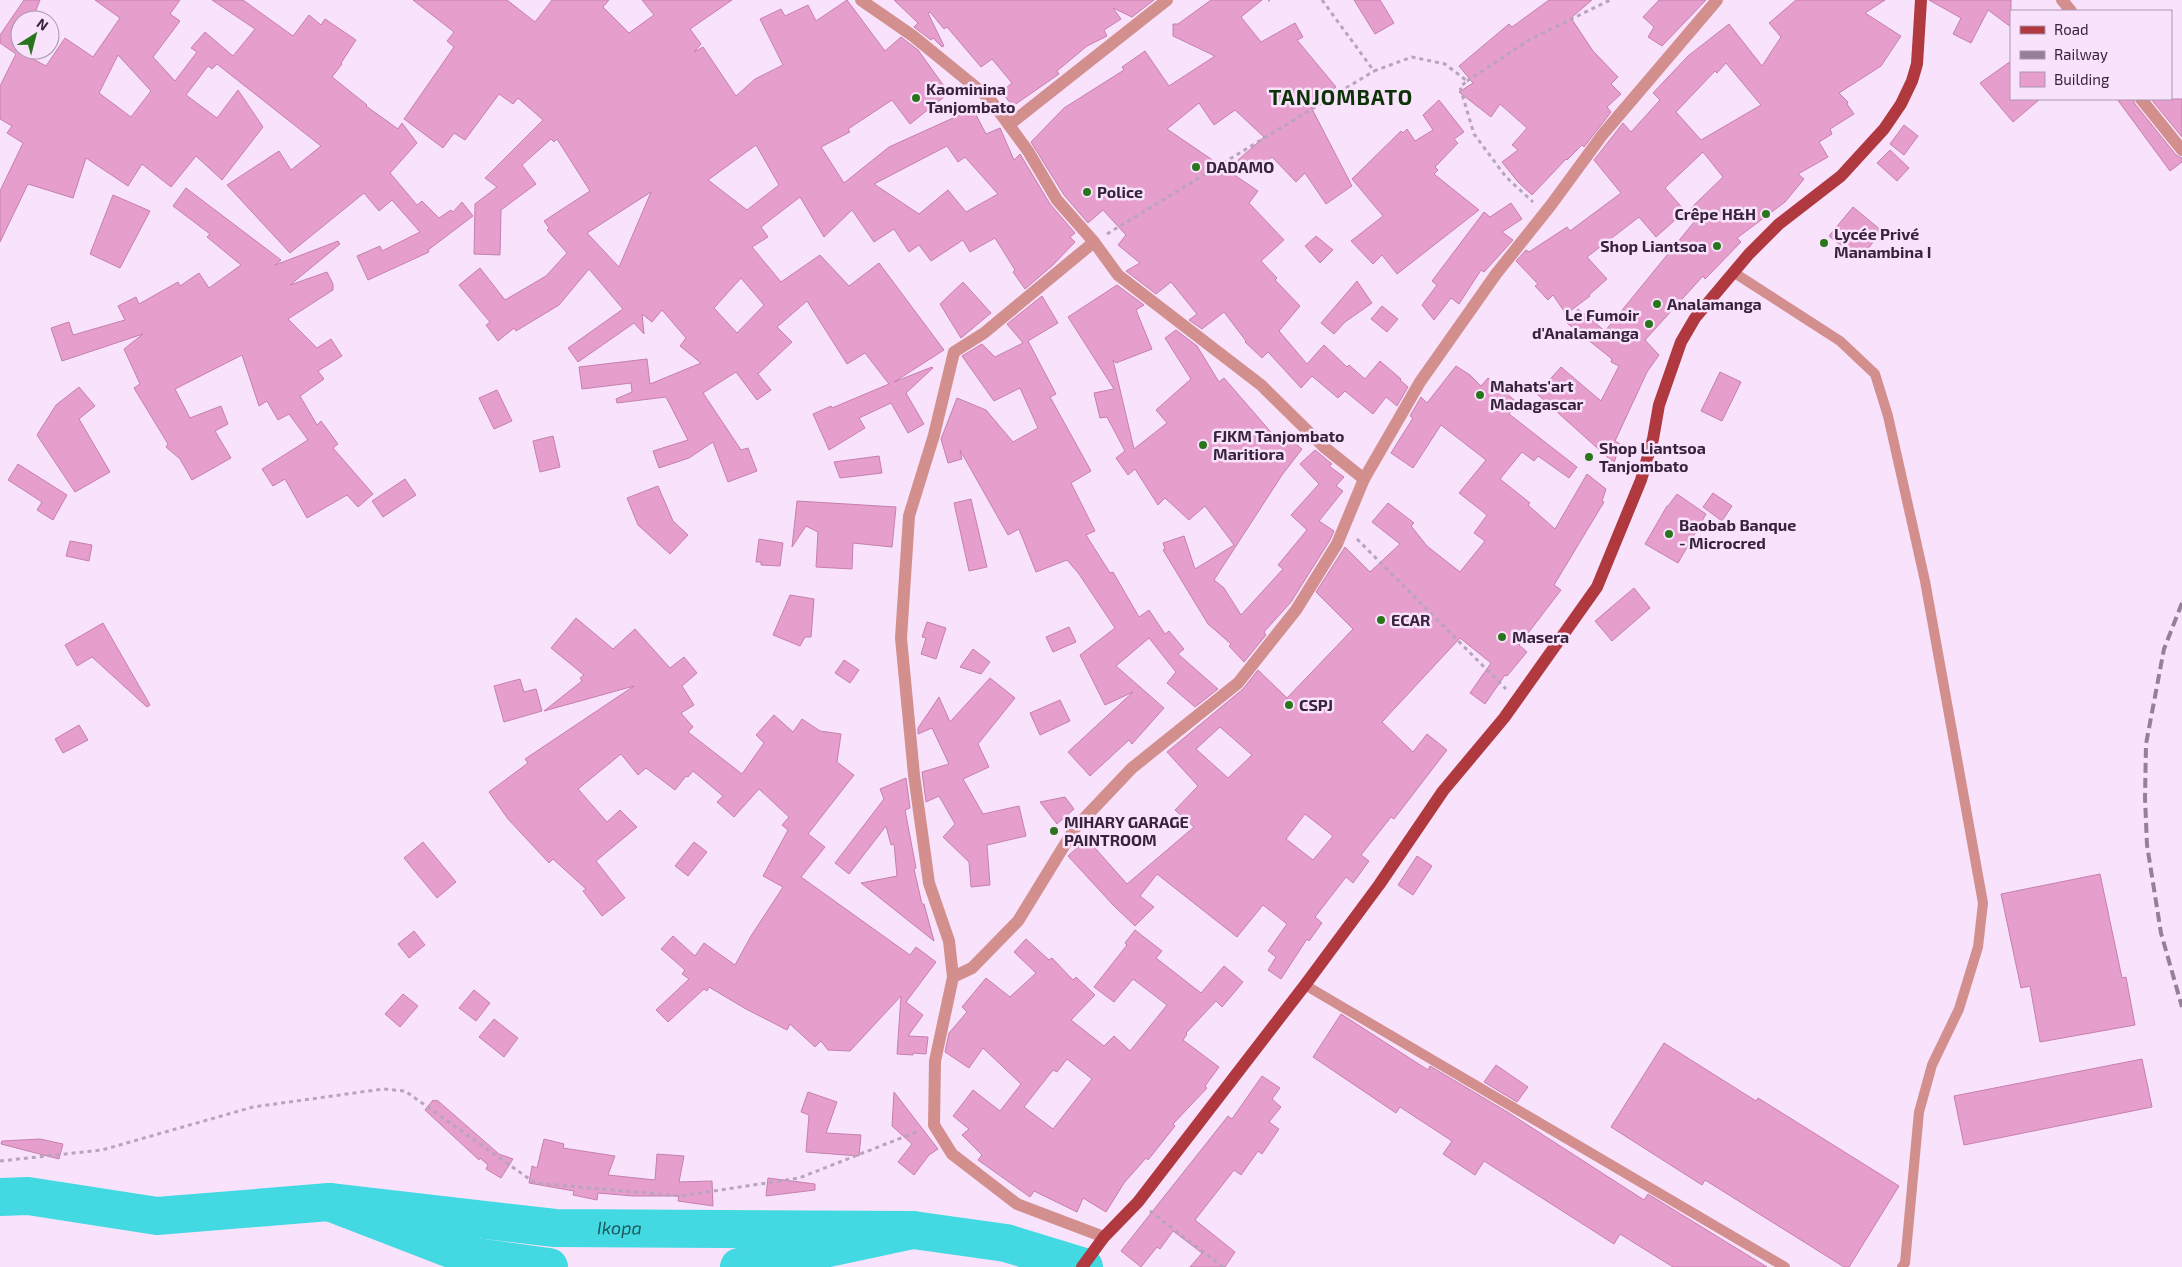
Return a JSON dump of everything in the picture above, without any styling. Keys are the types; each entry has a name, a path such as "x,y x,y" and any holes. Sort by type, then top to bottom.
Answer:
{"main road":[{"path":"1082,1267 1104,1237 1138,1202 1305,985 1379,885 1443,791 1504,718 1597,587 1641,480 1653,439 1659,405 1681,342 1696,318 1733,272 1779,224 1841,176 1884,129 1901,104 1912,81 1917,64 1921,0"}],"street":[{"path":"861,0 913,36 989,98 1028,151 1057,200 1094,242 1118,274 1261,385 1324,447 1364,479"},
{"path":"1009,125 1167,0"},
{"path":"953,977 972,968 1018,921 1075,828 1132,768 1238,683 1296,610 1336,544 1364,479 1420,382 1496,274 1545,213 1602,134 1717,0"},
{"path":"2062,0 2070,10"},
{"path":"2142,100 2182,150"},
{"path":"1094,242 984,333 954,352 934,435 908,516 901,638 914,774 929,883 949,941 953,977 935,1061 934,1125 952,1154 1016,1204 1104,1237"}],"lane":[{"path":"1733,272 1840,341 1875,374 1888,416 1925,581 1983,903 1978,947 1959,1009 1932,1064 1919,1112 1906,1263 1902,1267"},
{"path":"1305,985 1785,1267"}],"path":[{"path":"1322,0 1374,71"},
{"path":"1545,213 1506,177 1474,134 1460,87 1529,40 1610,0"},
{"path":"1094,242 1374,71 1412,57 1445,64 1467,81"},
{"path":"1344,526 1517,700"},
{"path":"0,1160 102,1150 253,1107 383,1089 405,1091 536,1183 681,1196 799,1178 934,1125"},
{"path":"1138,1202 1223,1267"}],"building":[{"path":"24,0 40,0 36,10 17,10"},
{"path":"95,0 180,0 170,14 180,21 153,57 175,81 197,52 191,48 205,32 233,56 255,29 212,0 243,0 293,36 309,15 321,25 325,19 356,40 332,77 366,106 398,129 402,123 417,143 390,173 417,205 422,201 439,218 451,210 453,212 462,202 473,216 428,250 429,252 368,280 357,256 380,246 382,251 420,232 392,200 379,211 364,193 290,253 227,185 279,151 291,170 321,146 217,64 212,69 208,66 186,95 217,118 238,90 263,127 222,180 196,156 171,187 142,164 128,186 86,158 73,198 28,184 0,242 0,191 23,143 7,133 12,126 0,119 0,86 13,60 35,60 46,66 50,60 60,60 60,45 65,38 93,57 120,18","holes":["118,55 151,91 131,117 99,93"]},
{"path":"413,0 507,0 535,22 552,0 609,0 603,7 629,33 654,15 642,0 732,0 690,29 701,44 694,52 703,47 736,96 755,79 783,65 760,19 781,9 785,16 808,5 816,21 847,0 885,51 901,37 918,50 949,93 910,124 892,100 848,129 850,132 821,147 844,183 889,147 973,109 986,134 1000,128 1014,160 1020,154 1050,204 1075,233 1070,237 1075,242 1053,265 1025,289 1013,272 1015,270 995,238 970,252 963,240 931,261 919,245 909,252 894,229 874,242 852,210 824,237 800,197 761,227 768,237 752,247 781,282 820,255 849,286 879,263 944,350 894,382 933,368 906,393 924,424 908,433 891,403 859,418 865,428 829,450 813,414 889,384 865,353 847,364 807,301 777,327 792,342 758,374 771,390 757,400 736,372 703,393 741,450 748,448 757,471 728,482 713,442 689,458 659,468 653,451 688,440 666,397 617,403 616,399 632,392 631,383 582,389 579,367 647,359 650,384 701,363 680,346 686,338 662,310 652,322 642,314 644,334 634,323 578,362 568,348 623,309 589,269 559,305 516,331 514,328 498,341 486,325 490,322 459,285 480,268 505,300 546,276 567,253 547,230 549,228 544,221 590,191 557,139 554,142 551,139 522,165 536,184 501,210 500,255 474,254 475,204 497,187 485,178 543,120 518,98 513,104 499,94 465,140 454,133 443,148 404,119 454,47 447,41 454,32","holes":["756,145 779,185 747,210 708,180","947,146 958,162 965,157 998,194 966,212 948,190 919,214 874,184","651,192 619,267 587,233","741,278 764,305 737,333 714,308"]},
{"path":"894,0 1154,0 1132,17 1113,8 1121,19 1104,30 1107,36 1087,46 1057,71 1059,74 1013,106 1001,92 1012,83 992,59 981,67 947,27 944,29 930,12 928,13 944,46 942,47 933,38 931,40 914,27 918,23"},
{"path":"1211,0 1262,0 1241,17 1261,42 1295,23 1303,37 1297,40 1336,87 1310,105 1352,186 1326,204 1305,173 1296,182 1272,157 1248,175 1238,160 1264,137 1235,110 1214,125 1199,103 1167,129 1258,191 1249,203 1284,240 1261,261 1277,278 1275,280 1300,306 1279,331 1307,364 1324,345 1347,367 1349,365 1365,379 1380,361 1408,387 1397,406 1386,397 1373,414 1345,391 1338,398 1312,376 1301,388 1268,352 1262,358 1245,342 1224,312 1202,329 1189,320 1197,314 1171,282 1156,294 1126,271 1140,263 1118,245 1126,235 1103,210 1088,223 1064,195 1031,142 1064,108 1124,70 1122,67 1145,51 1169,86 1215,56 1173,36 1173,24 1178,24"},
{"path":"1354,0 1380,0 1394,23 1375,34"},
{"path":"1549,0 1592,0 1571,18 1593,51 1618,77 1611,84 1621,94 1607,107 1611,112 1584,147 1582,145 1566,159 1532,195 1518,182 1502,162 1518,150 1512,145 1527,128 1500,104 1491,117 1459,92 1473,83 1459,66 1509,24 1512,27"},
{"path":"1659,0 1706,0 1662,46 1648,37 1654,27 1643,17"},
{"path":"1796,0 1885,0 1865,13 1901,36 1881,66 1839,93 1848,102 1847,104 1854,114 1830,129 1832,134 1819,142 1828,157 1798,174 1804,179 1785,202 1737,238 1741,242 1705,279 1703,276 1645,340 1659,355 1647,372 1615,441 1620,444 1614,463 1537,394 1561,367 1601,401 1619,366 1611,362 1612,359 1567,323 1578,309 1605,331 1699,216 1691,208 1723,177 1703,152 1665,188 1685,211 1656,237 1639,217 1587,257 1607,279 1590,296 1566,314 1553,295 1548,300 1535,286 1538,284 1516,261 1526,250 1529,252 1567,227 1570,231 1621,193 1594,160 1623,123 1631,132 1660,100 1653,93 1688,56 1729,24 1762,66 1781,37 1769,23","holes":["1726,63 1761,105 1701,140 1676,112 1715,71 1717,73"]},
{"path":"1929,0 2011,0 2010,26 1988,10 1971,43 1953,34 1961,18"},
{"path":"10,20 10,50 0,43 0,35"},
{"path":"2010,62 2010,100 2039,100 2013,122 1980,83"},
{"path":"2182,99 2182,137 2152,100"},
{"path":"1439,100 1464,132 1454,139 1458,143 1435,167 1438,170 1434,174 1479,210 1397,274 1382,255 1373,264 1351,241 1383,216 1352,179 1401,131 1403,133 1407,129 1415,141 1433,130 1423,115"},
{"path":"2118,100 2133,100 2176,155 2182,158 2182,162 2170,171"},
{"path":"1904,125 1918,136 1904,155 1890,144"},
{"path":"1890,150 1909,168 1897,181 1877,163"},
{"path":"186,188 281,260 275,265 338,241 340,244 290,285 327,272 333,284 333,290 288,319 317,348 331,339 342,356 318,371 324,379 300,396 317,425 321,421 338,444 333,448 373,494 358,507 347,495 307,518 285,479 273,486 262,469 308,440 289,414 278,420 267,401 259,406 242,355 175,389 190,418 221,406 228,424 215,431 231,458 192,480 180,459 166,447 168,444 134,388 140,384 124,349 143,334 62,361 51,328 69,322 73,335 125,320 118,306 136,297 139,304 178,282 180,286 199,273 209,288 241,265 207,237 210,234 173,206"},
{"path":"113,195 150,211 120,268 90,254"},
{"path":"1511,203 1522,219 1502,232 1513,240 1484,272 1481,270 1459,304 1451,298 1434,320 1422,305 1437,285 1432,281 1484,212 1490,217"},
{"path":"1853,207 1882,231 1859,260 1829,236"},
{"path":"1316,236 1333,250 1320,263 1305,246"},
{"path":"1357,281 1372,303 1345,322 1334,334 1321,323"},
{"path":"963,282 991,313 961,338 940,304"},
{"path":"1117,285 1144,305 1136,310 1152,349 1116,363 1113,360 1134,449 1167,423 1156,410 1191,379 1165,338 1176,330 1197,346 1219,382 1224,378 1276,438 1281,432 1302,449 1282,475 1214,580 1224,588 1241,615 1283,569 1278,565 1307,530 1291,515 1319,484 1300,464 1315,450 1332,464 1329,466 1344,477 1336,486 1343,491 1319,521 1334,531 1330,540 1291,602 1264,632 1266,635 1244,662 1229,646 1231,644 1208,624 1163,550 1165,549 1163,543 1184,536 1195,569 1234,545 1205,506 1189,520 1165,498 1158,505 1135,469 1128,475 1116,458 1125,451 1107,417 1100,418 1094,393 1114,389 1068,317"},
{"path":"1042,296 1058,323 1028,341 1056,394 1050,397 1091,471 1071,483 1095,531 1086,535 1110,573 1113,572 1139,617 1149,610 1165,634 1169,631 1184,649 1178,654 1218,689 1195,707 1167,683 1176,672 1149,638 1116,666 1164,708 1132,744 1129,740 1090,776 1068,752 1133,692 1105,705 1080,655 1115,628 1079,574 1067,560 1036,572 1019,529 1008,535 960,450 962,459 948,463 941,439 957,398 986,410 1013,442 1038,428 1020,388 994,401 962,356 982,344 995,357 1023,343 1007,324"},
{"path":"1382,306 1398,319 1387,332 1371,319"},
{"path":"1456,366 1470,375 1481,386 1488,378 1519,404 1509,414 1577,467 1569,478 1538,456 1534,461 1522,452 1500,479 1530,503 1528,505 1555,529 1587,474 1606,489 1602,501 1604,502 1554,585 1561,590 1519,645 1527,652 1507,676 1505,675 1485,704 1470,693 1491,663 1460,638 1382,722 1413,752 1427,734 1447,750 1394,819 1391,817 1361,855 1369,861 1353,883 1346,877 1315,917 1322,923 1309,941 1307,939 1281,979 1268,970 1276,957 1268,951 1287,924 1263,905 1237,937 1157,874 1140,896 1154,907 1135,926 1068,856 1087,839 1127,884 1194,827 1175,810 1198,786 1167,752 1243,689 1258,670 1287,698 1353,629 1316,592 1345,547 1370,572 1400,544 1372,522 1388,503 1414,523 1411,526 1427,546 1460,572 1485,541 1474,533 1487,515 1459,493 1486,460 1441,425 1413,468 1391,453 1413,418 1410,416 1421,397 1427,403","holes":["1220,727 1252,755 1228,778 1196,749","1305,814 1333,836 1313,860 1286,839"]},
{"path":"1720,372 1741,382 1722,421 1701,411"},
{"path":"79,387 95,406 79,419 110,472 75,492 37,435 56,405"},
{"path":"497,390 512,421 494,429 479,398"},
{"path":"553,436 560,467 540,472 533,441"},
{"path":"879,456 882,473 840,478 834,462"},
{"path":"18,464 67,495 53,520 37,510 42,502 8,480"},
{"path":"405,479 416,495 383,517 372,501"},
{"path":"658,486 673,521 688,535 670,554 638,525 627,498"},
{"path":"1713,493 1732,506 1722,521 1703,507"},
{"path":"1677,494 1706,514 1678,563 1645,544 1667,506"},
{"path":"971,499 987,567 969,571 954,503"},
{"path":"797,501 896,507 892,547 853,543 852,569 816,567 818,532 806,526 792,547"},
{"path":"759,539 783,543 780,566 761,565 761,562 756,562"},
{"path":"70,541 92,545 89,561 66,556"},
{"path":"1634,588 1650,608 1612,641 1595,621"},
{"path":"790,595 814,599 811,637 805,637 800,646 773,635"},
{"path":"576,618 613,649 635,629 670,668 684,657 697,673 682,686 694,705 681,713 693,727 688,732 742,774 764,743 756,735 774,715 793,732 802,719 820,731 841,734 837,762 854,775 808,834 825,847 801,877 910,955 916,947 936,962 906,1002 923,1015 908,1036 928,1037 926,1054 897,1054 901,996 850,1051 828,1050 821,1041 815,1047 790,1024 787,1030 709,987 707,991 704,989 668,1022 656,1010 689,979 682,974 685,970 661,949 673,936 695,956 704,943 735,965 751,936 783,887 763,876 788,830 782,825 789,817 759,789 734,817 717,802 723,796 693,771 688,777 686,776 675,790 646,768 638,775 621,754 578,789 607,822 620,810 637,827 596,861 625,898 602,916 583,891 586,889 553,859 549,863 508,819 489,792 528,763 525,759 634,686 544,711 582,681 580,678 584,675 551,648"},
{"path":"927,622 946,628 936,659 921,654 926,638 922,637"},
{"path":"103,623 150,705 147,707 92,657 77,666 65,645"},
{"path":"1069,627 1076,642 1053,652 1046,637"},
{"path":"973,649 990,662 981,674 960,667"},
{"path":"844,660 859,670 850,683 835,673"},
{"path":"990,678 1015,698 978,744 989,767 963,779 983,814 1019,806 1026,836 987,845 990,885 971,887 969,862 943,837 955,824 939,796 926,802 922,772 949,764 932,728 918,734 918,728 939,697 950,722"},
{"path":"520,679 524,692 536,689 542,711 504,722 494,686"},
{"path":"1060,700 1070,721 1040,735 1030,713"},
{"path":"79,725 88,740 63,753 55,739"},
{"path":"906,778 910,808 905,810 916,868 914,869 922,904 924,904 934,941 861,883 897,876 894,844 891,845 886,826 849,874 835,863 884,799 880,789"},
{"path":"1065,797 1074,809 1057,824 1040,802"},
{"path":"423,842 456,882 437,898 404,858"},
{"path":"694,842 707,852 688,876 675,866"},
{"path":"1417,856 1432,866 1413,895 1398,885"},
{"path":"2100,874 2122,978 2126,977 2135,1025 2040,1042 2030,986 2021,988 2001,894"},
{"path":"1135,930 1162,951 1156,958 1201,993 1224,966 1243,982 1222,1007 1216,1001 1186,1033 1183,1040 1219,1067 1205,1086 1207,1088 1173,1124 1175,1126 1148,1160 1146,1158 1124,1183 1106,1212 1083,1198 1077,1212 1034,1191 1030,1197 978,1160 982,1155 962,1135 969,1129 953,1116 973,1090 1000,1111 1021,1084 983,1048 969,1068 945,1052 949,1033 967,1012 962,1007 986,978 1010,997 1036,973 1014,952 1026,939 1049,960 1052,958 1073,980 1076,977 1095,995 1071,1020 1104,1046 1114,1036 1130,1051 1167,1005 1133,979 1114,1002 1094,987 1127,945 1125,943","holes":["1067,1059 1092,1079 1053,1129 1024,1107 1053,1070 1057,1072"]},
{"path":"414,931 425,945 409,958 398,944"},
{"path":"474,990 490,1003 476,1021 459,1008"},
{"path":"403,994 418,1006 400,1027 385,1014"},
{"path":"1341,1014 1428,1070 1430,1066 1509,1113 1644,1200 1648,1194 1767,1267 1673,1267 1620,1234 1614,1244 1484,1161 1475,1175 1443,1154 1452,1141 1400,1107 1396,1113 1313,1057"},
{"path":"494,1019 518,1038 504,1057 479,1037"},
{"path":"1664,1043 1756,1101 1758,1098 1899,1186 1849,1267 1844,1267 1705,1180 1702,1185 1611,1127"},
{"path":"2142,1059 2152,1107 1964,1145 1954,1096"},
{"path":"1496,1065 1528,1087 1517,1102 1484,1082"},
{"path":"1262,1076 1280,1088 1272,1099 1281,1107 1269,1122 1279,1129 1262,1154 1258,1151 1241,1175 1234,1170 1195,1220 1235,1252 1225,1267 1190,1267 1202,1253 1173,1231 1160,1249 1157,1247 1141,1267 1121,1251 1228,1116 1232,1119"},
{"path":"808,1092 837,1102 826,1133 861,1135 859,1156 806,1152 809,1115 801,1112"},
{"path":"894,1092 938,1149 929,1155 914,1175 898,1162 912,1144 892,1126"},
{"path":"433,1100 437,1100 499,1154 513,1159 501,1178 486,1169 488,1165 480,1158 479,1160 425,1110"},
{"path":"40,1139 63,1144 59,1159 1,1144 2,1141"},
{"path":"544,1139 564,1144 563,1148 615,1156 608,1175 655,1180 657,1154 684,1156 679,1182 712,1181 713,1206 678,1201 679,1196 633,1196 598,1193 597,1200 573,1195 574,1191 529,1183 532,1166 537,1168"},
{"path":"768,1178 815,1184 815,1190 766,1196"}],"waterway":[{"path":"0,1197 28,1196 157,1216 329,1202 469,1256 549,1267"},
{"name":"Ikopa","path":"329,1202 555,1228 913,1230"},
{"name":"Ikopa","path":"739,1267 913,1230 1006,1243 1084,1267"}],"railway":[{"path":"2182,603 2164,649 2146,744 2145,798 2147,845 2161,933 2182,1007"}],"place":[{"name":"Kaominina Tanjombato","path":"916,98"},
{"name":"DADAMO","path":"1196,167"},
{"name":"Police","path":"1087,192"},
{"name":"Crêpe H&H","path":"1766,214"},
{"name":"Lycée Privé Manambina I","path":"1824,243"},
{"name":"Shop Liantsoa","path":"1717,246"},
{"name":"Analamanga","path":"1657,304"},
{"name":"Le Fumoir d'Analamanga","path":"1649,324"},
{"name":"Mahats'art Madagascar","path":"1480,395"},
{"name":"FJKM Tanjombato Maritiora","path":"1203,445"},
{"name":"Shop Liantsoa Tanjombato","path":"1589,457"},
{"name":"Baobab Banque - Microcred","path":"1669,534"},
{"name":"ECAR","path":"1381,620"},
{"name":"Masera","path":"1502,637"},
{"name":"CSPJ","path":"1289,705"},
{"name":"MIHARY GARAGE PAINTROOM","path":"1054,831"}],"district":[{"name":"TANJOMBATO","path":"1341,98"}]}
